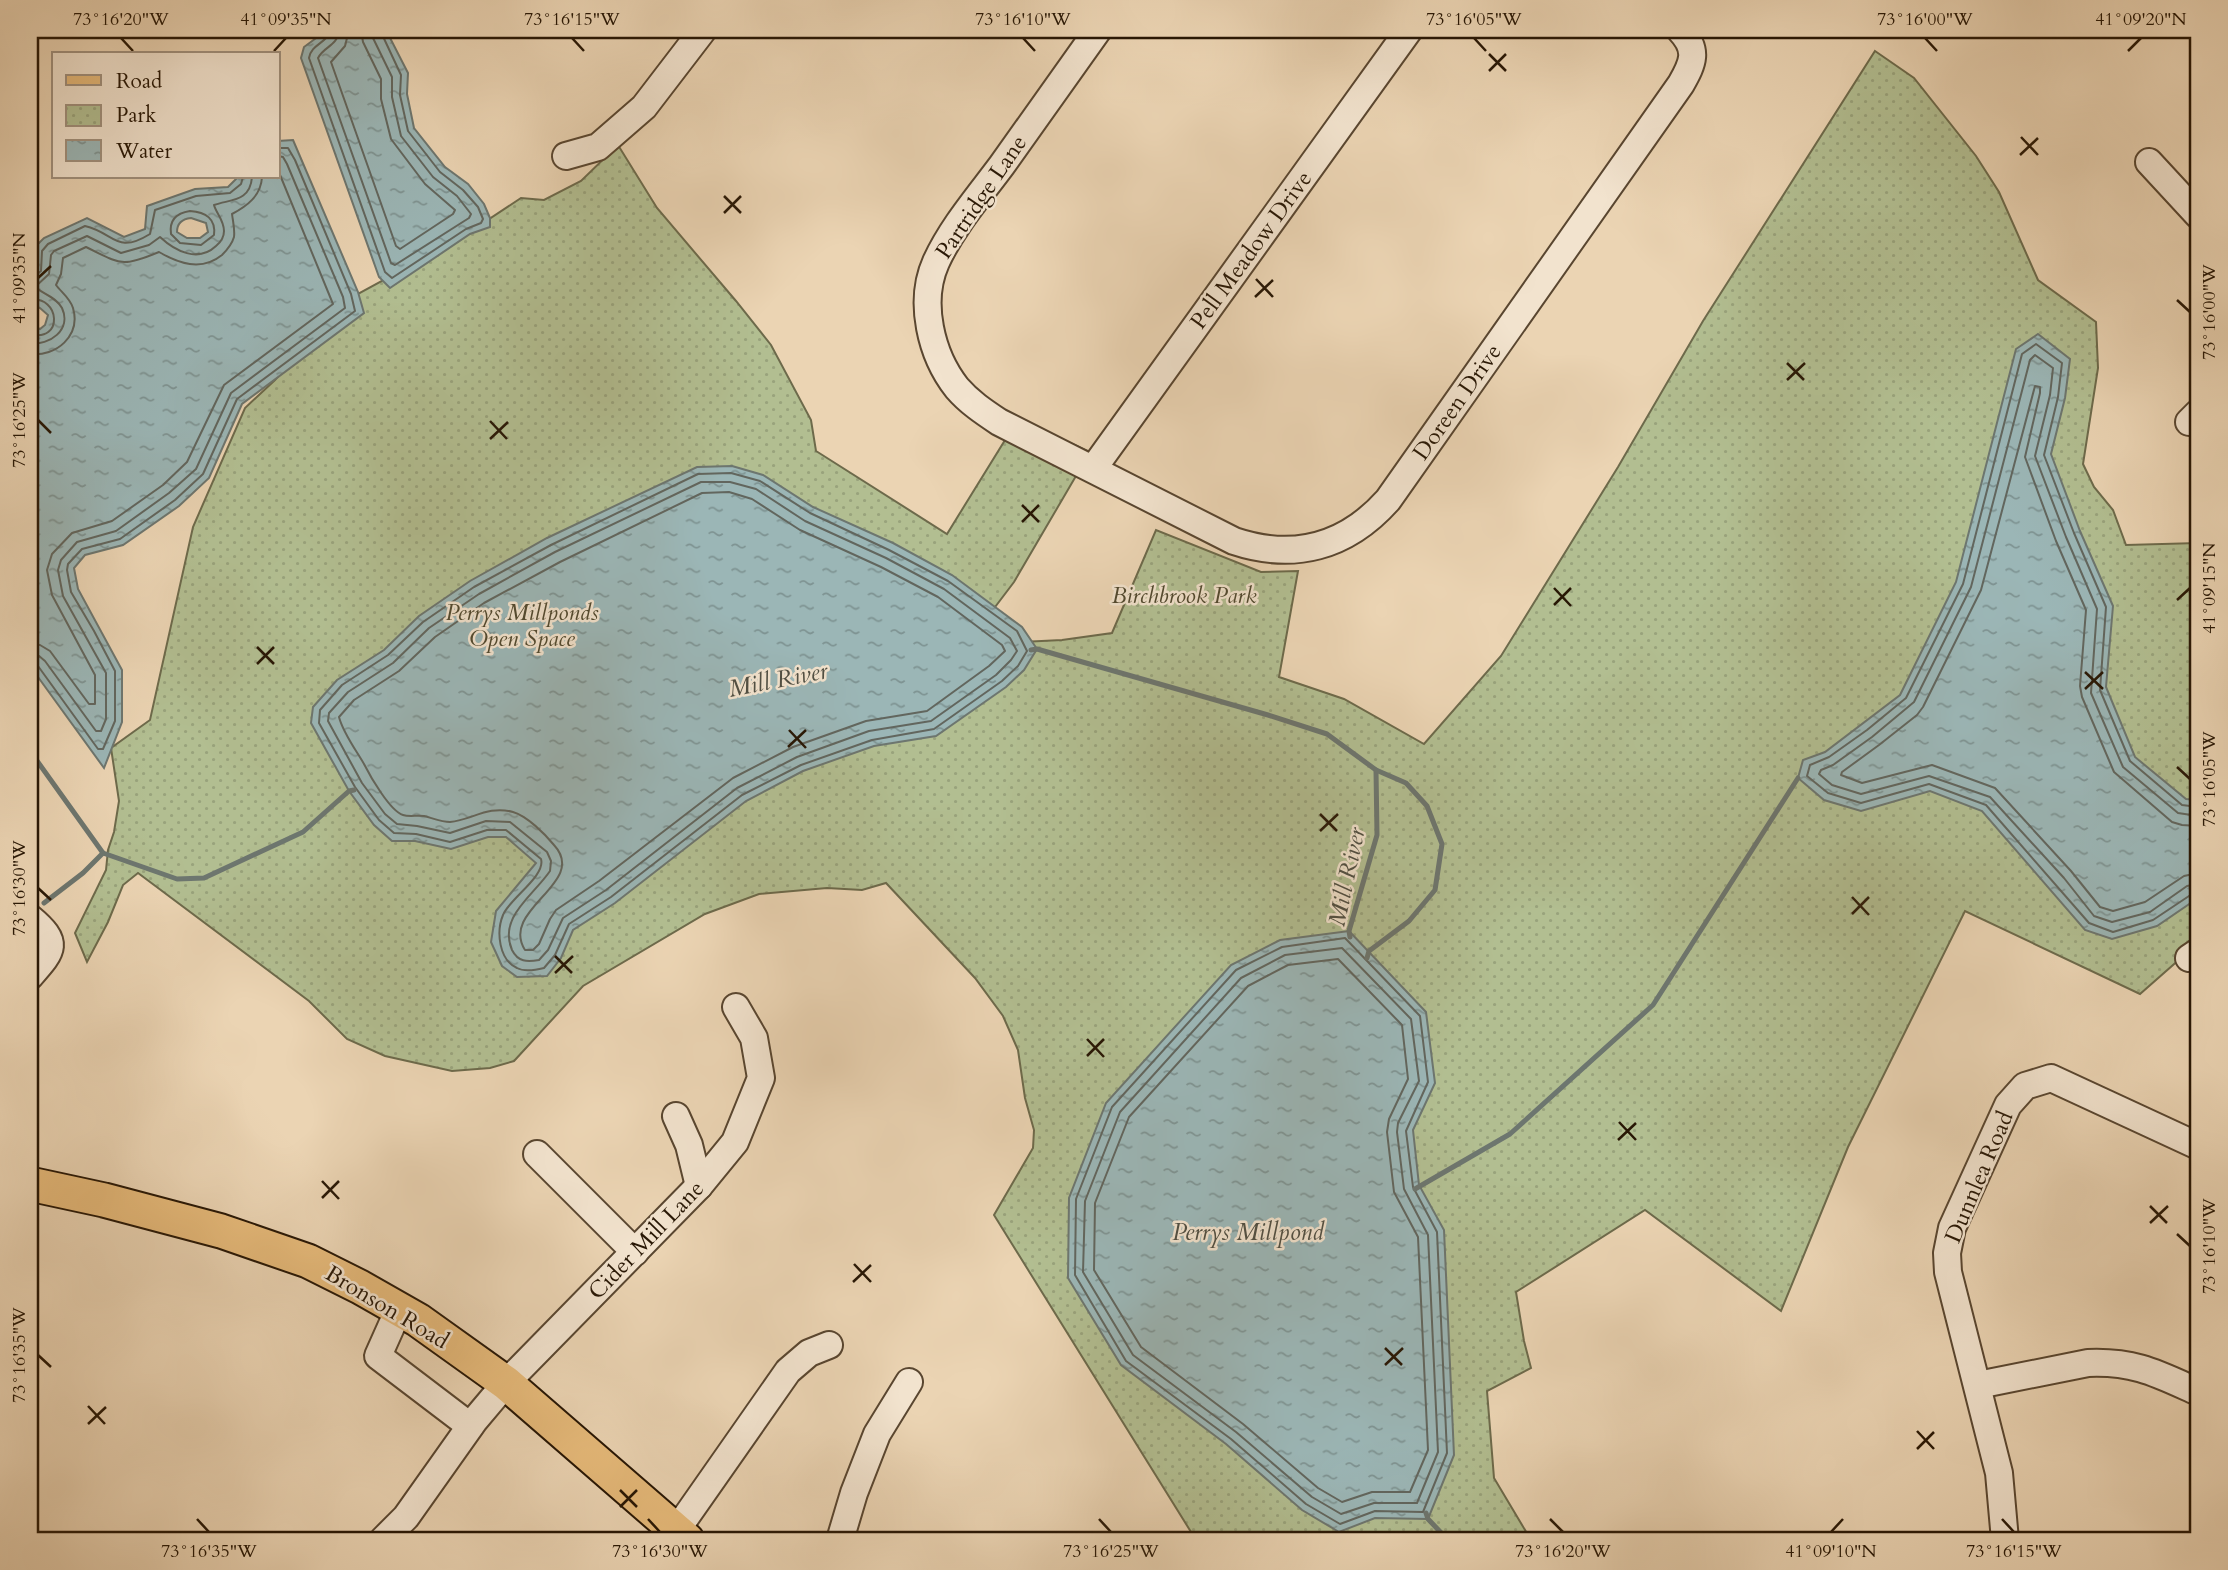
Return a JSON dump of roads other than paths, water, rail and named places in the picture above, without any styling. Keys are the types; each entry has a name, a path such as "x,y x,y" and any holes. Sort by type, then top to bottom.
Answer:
{"main road":[{"name":"Bronson Road","path":"30,1184 222,1231 307,1261 399,1309 506,1383 682,1535"}],"street":[{"path":"566,156 598,147 644,107 702,30"},
{"name":"Partridge Lane","path":"1093,469 999,422 969,401 957,388 939,358 928,302 935,265 953,234 1098,30"},
{"name":"Pell Meadow Drive","path":"1093,469 1409,30"},
{"name":"Doreen Drive","path":"1093,469 1234,541 1253,548 1275,551 1313,547 1329,543 1358,528 1388,500 1681,84 1692,62 1693,53 1688,38 1680,30"},
{"path":"2148,162 2198,215"},
{"path":"30,918 47,934 51,943 50,952 30,976"},
{"name":"Cider Mill Lane","path":"383,1540 406,1517 470,1426 506,1383 699,1186 735,1142 761,1078 754,1038 736,1007"},
{"name":"Dunnlea Road","path":"2005,1540 1998,1473 1948,1272 1948,1240 2008,1105 2016,1095 2035,1082 2057,1080 2198,1146"},
{"path":"676,1116 689,1145 699,1186"},
{"path":"537,1154 635,1252"},
{"path":"399,1309 378,1356 470,1426"},
{"path":"682,1535 788,1371 809,1353 829,1345"},
{"path":"1978,1385 2088,1363 2106,1362 2144,1368 2198,1392"},
{"path":"840,1540 854,1493 877,1434 909,1382"}],"water":[{"path":"327,30 386,30 408,73 407,94 414,128 445,167 468,184 484,204 490,218 490,227 470,234 390,288 379,277 301,58 304,47"},
{"path":"599,30 664,30 651,38"},
{"path":"293,140 358,292 364,313 242,404 209,478 179,506 123,545 85,555 74,568 78,589 122,670 122,722 104,768 30,666 30,325 40,329 45,325 48,315 34,305 30,309 30,268 35,268 34,248 44,238 87,218 124,237 145,229 147,206 195,189 228,187 237,178 280,178 280,141","holes":["191,218 206,223 208,232 200,238 187,238 177,232 177,229 181,222"]},
{"path":"2038,334 2070,359 2065,398 2051,454 2080,531 2113,606 2106,687 2135,757 2186,799 2198,800 2198,898 2157,926 2112,939 2085,930 1982,811 1930,791 1861,811 1824,800 1798,778 1803,760 1825,752 1900,695 1956,582 2016,349"},
{"path":"732,466 763,475 813,507 893,543 952,575 1022,627 1037,649 1024,670 1006,687 936,736 874,746 803,771 746,801 615,903 573,930 561,958 547,976 517,977 502,966 491,942 496,911 536,863 506,837 488,837 451,849 415,841 392,841 374,825 349,791 311,723 313,707 337,680 384,650 419,616 470,581 547,538 697,467"},
{"name":"Perrys Millpond","path":"1349,931 1426,1012 1435,1083 1413,1130 1419,1185 1444,1230 1454,1455 1428,1519 1375,1518 1339,1532 1302,1510 1226,1444 1121,1365 1068,1278 1069,1198 1106,1103 1231,965 1280,940"}],"waterway":[{"name":"Mill River","path":"1031,650 1037,649 1327,734 1376,770 1377,835 1349,931 1350,937"},
{"name":"Mill River","path":"30,751 103,853 177,879 204,878 303,832 349,791 354,790"},
{"path":"1367,958 1369,951 1409,921 1435,890 1442,844 1427,806 1406,783 1376,770"},
{"path":"1415,1189 1510,1134 1653,1005 1798,778"},
{"path":"44,903 83,873 103,853"},
{"name":"Mill River","path":"1426,1513 1428,1519 1448,1540"}],"park label":[{"name":"Birchbrook Park","path":"1184,595"},
{"name":"Perrys Millponds Open Space","path":"522,625"}]}
